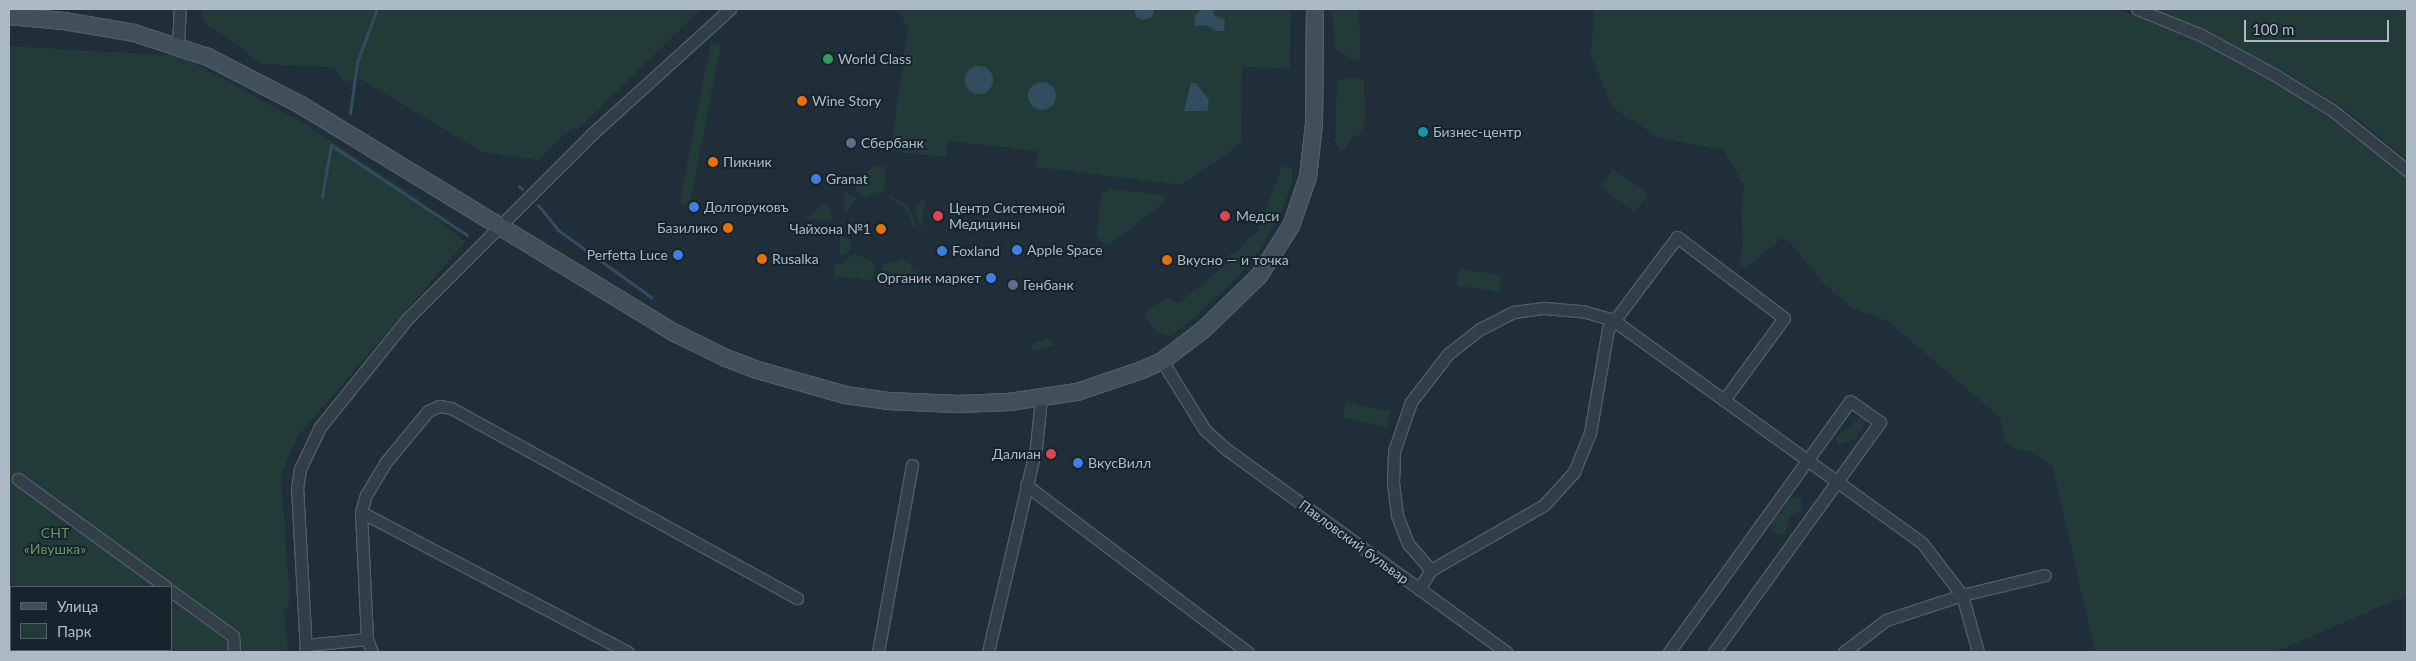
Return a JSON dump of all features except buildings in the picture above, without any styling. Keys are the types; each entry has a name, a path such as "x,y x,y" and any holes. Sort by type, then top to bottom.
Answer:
{"main road":[{"path":"9,16 98,26 178,44 251,77 675,333 754,369 820,389 888,401 958,404 1041,399 1108,384 1162,360 1203,330 1259,276 1277,252 1301,203 1308,177 1314,124 1315,9"}],"street":[{"path":"178,44 180,9"},
{"path":"367,639 306,648 297,488 300,469 320,427 407,319 592,134 730,9"},
{"path":"2137,9 2201,36 2276,75 2332,110 2407,170"},
{"path":"1418,589 1431,570 1544,505 1574,472 1590,433 1608,329 1612,320 1677,237 1784,318 1724,400"},
{"path":"1431,570 1408,544 1397,515 1393,482 1394,451 1411,402 1448,354 1480,329 1514,312 1544,308 1582,311 1612,320 1922,543 1962,595 1978,652"},
{"name":"Павловский бульвар","path":"1162,360 1205,430 1226,449 1506,652"},
{"path":"988,652 1040,428 1041,399"},
{"path":"1669,652 1850,401 1880,422 1714,652"},
{"path":"372,652 367,639 361,512 366,495 385,463 428,411 439,406 451,408 797,598"},
{"path":"878,652 912,465"},
{"path":"18,479 165,586"},
{"path":"1026,485 1248,652"},
{"path":"361,512 628,652"},
{"path":"1844,652 1886,620 1962,595 2045,574"},
{"path":"172,592 234,636 234,652"}],"green space":[{"path":"206,9 701,9 582,125 564,134 538,160 482,152 362,80 344,81 334,67 262,64 203,21 202,13"},
{"path":"898,9 1291,9 1290,68 1242,67 1241,143 1182,185 1036,167 1037,151 948,141 946,157 894,152 891,148 908,28"},
{"path":"1331,9 1359,9 1361,61 1352,59 1335,49"},
{"path":"1594,9 2116,9 2199,41 2276,82 2382,153 2407,176 2407,595 2275,652 2095,652 2053,467 2033,452 2015,449 2004,440 2001,418 1889,322 1852,308 1823,283 1789,241 1782,238 1747,267 1739,266 1743,243 1741,214 1744,186 1724,150 1659,138 1612,107 1591,55"},
{"path":"2153,9 2407,9 2407,159 2346,110 2284,71 2201,29"},
{"path":"711,42 721,44 690,205 680,203"},
{"name":"СНТ «Ивушка»","path":"9,46 181,56 307,125 419,199 430,212 465,242 298,436 281,475 290,601 284,612 288,652 9,652"},
{"path":"1356,77 1364,81 1365,121 1360,135 1351,137 1344,151 1339,150 1335,141 1337,83 1341,79"},
{"path":"1283,164 1292,169 1292,181 1282,211 1262,247 1238,277 1197,315 1171,336 1158,334 1144,314 1167,298 1179,303 1231,261 1229,254 1237,252 1249,237 1257,234"},
{"path":"874,166 886,167 884,191 861,197 855,189 856,180"},
{"path":"1613,169 1648,194 1635,212 1600,187"},
{"path":"1111,189 1163,195 1167,200 1108,246 1101,242 1097,234 1101,194"},
{"path":"845,192 856,198 847,213 843,212"},
{"path":"889,195 908,205 917,228 913,227 905,208 889,198"},
{"path":"925,200 922,230 914,207"},
{"path":"824,204 830,210 832,221 806,218"},
{"path":"840,235 849,239 852,249 843,255 839,254"},
{"path":"855,253 875,264 873,280 834,276 835,264 841,264"},
{"path":"904,259 911,265 911,270 918,271 916,284 881,280 882,264"},
{"path":"1459,269 1502,275 1499,292 1457,286"},
{"path":"1050,338 1055,345 1032,352 1032,344"},
{"path":"1346,402 1390,411 1387,427 1343,418"},
{"path":"1863,415 1865,422 1855,439 1838,445 1836,438"},
{"path":"1795,496 1801,499 1801,510 1790,516 1785,534 1774,534 1770,528 1771,521 1784,511 1786,500"}],"water":[{"path":"1134,9 1155,9 1152,17 1143,20 1137,18"},
{"path":"1202,9 1212,9 1214,15 1225,20 1224,31 1216,31 1206,25 1195,26 1194,17"},
{"path":"979,66 989,70 993,80 989,90 979,94 969,90 965,80 969,70"},
{"path":"1042,82 1052,86 1056,96 1052,106 1042,110 1032,106 1028,96 1032,86"},
{"path":"1191,83 1196,83 1209,100 1207,111 1184,111"}],"waterway":[{"path":"350,113 357,62 377,9"},
{"path":"322,197 331,145 467,235"},
{"path":"519,186 522,189"},
{"path":"538,205 558,230 651,297"}],"place":[{"name":"World Class","path":"828,59"},
{"name":"Wine Story","path":"802,101"},
{"name":"Бизнес-центр","path":"1423,132"},
{"name":"Сбербанк","path":"851,143"},
{"name":"Пикник","path":"713,162"},
{"name":"Granat","path":"816,179"},
{"name":"Долгоруковъ","path":"694,207"},
{"name":"Центр Системной Медицины","path":"938,216"},
{"name":"Медси","path":"1225,216"},
{"name":"Базилико","path":"728,228"},
{"name":"Чайхона №1","path":"881,229"},
{"name":"Apple Space","path":"1017,250"},
{"name":"Foxland","path":"942,251"},
{"name":"Perfetta Luce","path":"678,255"},
{"name":"Rusalka","path":"762,259"},
{"name":"Вкусно — и точка","path":"1167,260"},
{"name":"Органик маркет","path":"991,278"},
{"name":"Генбанк","path":"1013,285"},
{"name":"Далиан","path":"1051,454"},
{"name":"ВкусВилл","path":"1078,463"}]}
